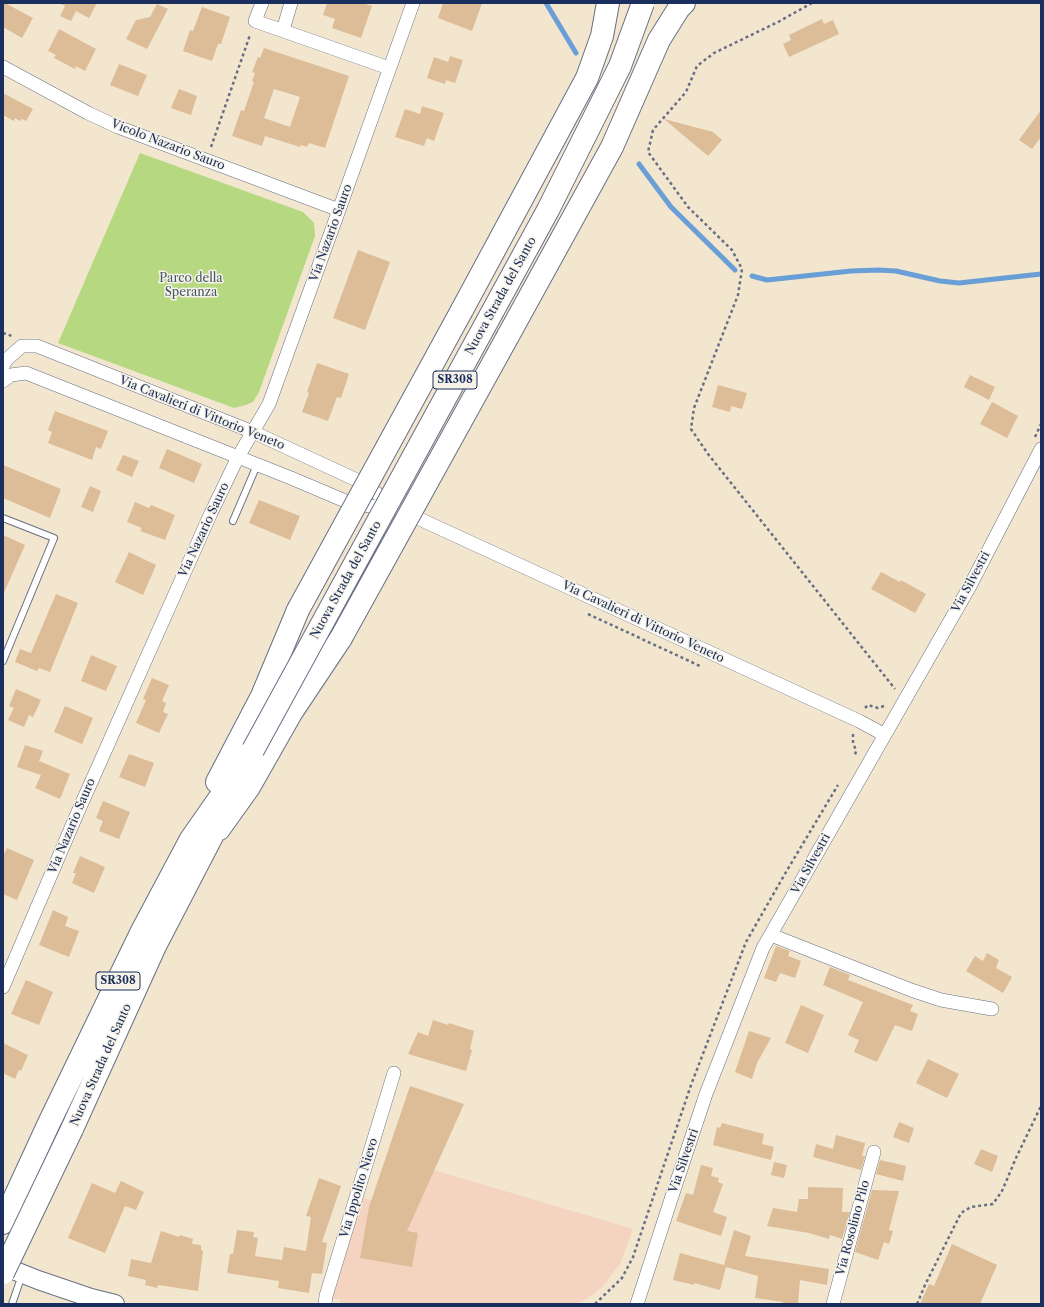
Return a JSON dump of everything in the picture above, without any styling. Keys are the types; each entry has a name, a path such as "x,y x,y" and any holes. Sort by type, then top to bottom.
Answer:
{"highway":[{"path":"200,841 221,772 262,696 298,610 587,78 602,36 608,3"},
{"name":"Nuova Strada del Santo","path":"3,1223 49,1123 141,933 200,841 253,750 548,210 620,66 643,3"},
{"path":"200,841 249,787 291,713 341,638 612,147 658,40 679,8 684,3"},
{"name":"Nuova Strada del Santo","path":"13,1274 72,1129 155,946 200,841"}],"main road":[{"path":"3,1266 13,1274 115,1304"}],"street":[{"path":"262,3 256,21 389,68"},
{"path":"282,30 292,3"},
{"name":"Via Nazario Sauro","path":"3,986 77,814 211,513 238,457 269,404 340,210 413,3"},
{"name":"Vicolo Nazario Sauro","path":"3,67 88,113 118,127 340,210"},
{"name":"Via Cavalieri di Vittorio Veneto","path":"3,366 6,360 22,346 37,346 253,432 361,482 400,510 859,721 885,735"},
{"name":"Via Cavalieri di Vittorio Veneto","path":"3,381 11,375 26,373 291,478 350,503 400,510"},
{"name":"Via Silvestri","path":"638,1304 674,1187 706,1094 764,948 970,586 1041,449"},
{"path":"771,935 910,990 941,1000 992,1009"},
{"name":"Via Ippolito Nievo","path":"325,1304 326,1296 394,1073"},
{"name":"Via Rosolino Pilo","path":"833,1304 874,1152"}],"lane":[{"path":"233,521 257,465"},
{"path":"3,518 54,538 3,661"},
{"path":"12,1304 13,1274"}],"path":[{"path":"812,3 778,22 714,52 697,66 686,92 652,130 648,152 688,207 732,250 742,269 738,294 694,408 691,429 708,454 896,690 907,696"},
{"path":"205,160 256,21"},
{"path":"583,612 703,667"},
{"path":"917,1304 925,1285 962,1213 971,1207 993,1204 1002,1191 1041,1106"}],"shaded area":[{"path":"434,1170 633,1229 621,1262 602,1287 594,1294 577,1304 340,1304 340,1299 332,1299 333,1287 363,1198 415,1212"}],"green space":[{"name":"Parco della Speranza","path":"140,153 303,212 314,223 315,236 259,392 253,402 234,408 58,343"}],"building":[{"path":"3,3 33,18 22,38 3,27"},
{"path":"59,3 97,3 89,18 76,11 71,21 60,16 65,6"},
{"path":"327,3 362,3 372,6 361,38 332,28 335,19 323,15"},
{"path":"443,3 482,3 472,31 438,18"},
{"path":"157,4 168,9 147,49 126,39 136,20 150,17"},
{"path":"202,7 230,17 221,44 218,44 212,61 183,51 190,30 193,31"},
{"path":"822,19 824,24 833,20 839,34 789,57 783,44 791,40 789,35"},
{"path":"59,29 96,49 85,71 76,66 75,69 54,58 56,55 48,51"},
{"path":"264,48 349,76 325,148 309,143 307,147 301,145 300,147 265,136 262,146 232,136 241,110 244,111 254,82 252,81 255,73 252,72 258,57 260,58","holes":["274,89 300,97 290,127 264,118"]},
{"path":"450,56 463,60 455,83 446,80 445,84 427,78 434,57 448,62"},
{"path":"119,64 147,75 138,96 110,85"},
{"path":"179,89 197,96 191,115 171,108"},
{"path":"3,93 33,109 26,121 22,119 20,121 15,118 14,121 3,115"},
{"path":"422,106 444,113 434,141 427,138 424,146 395,137 405,109 420,114"},
{"path":"1041,110 1041,137 1032,149 1019,140"},
{"path":"664,119 713,132 722,140 708,156"},
{"path":"358,250 390,262 365,330 333,318"},
{"path":"317,363 349,374 341,398 337,397 328,421 302,412"},
{"path":"970,375 995,387 989,400 964,387"},
{"path":"718,385 747,393 742,409 731,406 730,412 712,407"},
{"path":"992,402 1018,416 1007,438 980,424"},
{"path":"55,411 108,431 101,449 96,447 92,460 48,443 52,432 48,430"},
{"path":"167,449 202,464 194,483 159,468"},
{"path":"123,455 139,461 132,477 116,470"},
{"path":"3,465 61,489 50,518 3,498"},
{"path":"90,486 101,491 93,512 81,507"},
{"path":"259,500 300,516 290,540 249,523"},
{"path":"135,502 149,508 151,505 175,515 165,540 140,531 142,528 127,522"},
{"path":"3,535 25,545 3,595"},
{"path":"129,552 156,565 143,595 115,582"},
{"path":"881,572 900,582 901,580 926,594 915,613 871,589"},
{"path":"56,594 78,603 50,672 39,668 37,671 15,662 20,649 31,653"},
{"path":"91,655 117,666 106,691 81,681"},
{"path":"152,678 169,685 162,701 166,703 163,712 168,714 159,733 136,723 146,700 143,699"},
{"path":"16,689 41,700 33,717 29,715 24,727 8,720 14,708 9,706"},
{"path":"65,706 93,718 82,744 54,732"},
{"path":"25,745 43,751 39,761 70,774 60,799 35,788 41,775 17,767"},
{"path":"129,754 154,763 145,787 119,777"},
{"path":"103,801 130,812 119,839 99,831 103,821 96,818"},
{"path":"7,848 34,860 17,900 3,894 3,856"},
{"path":"80,856 105,867 94,893 72,883 76,873 73,873"},
{"path":"53,910 68,917 65,926 79,931 69,957 39,945"},
{"path":"776,946 790,951 788,956 801,961 795,978 780,973 776,982 764,978"},
{"path":"987,953 999,960 996,968 1012,977 1003,993 966,971 975,956 983,961"},
{"path":"830,967 850,975 848,980 913,1005 910,1011 918,1014 912,1031 895,1025 877,1062 854,1052 859,1040 848,1035 863,1002 823,985"},
{"path":"26,980 53,992 39,1025 11,1014"},
{"path":"801,1005 824,1015 808,1053 785,1043"},
{"path":"433,1020 448,1025 449,1023 474,1031 470,1049 472,1050 466,1071 408,1054 418,1032 428,1036"},
{"path":"749,1031 771,1038 757,1063 752,1079 735,1072"},
{"path":"3,1043 28,1055 21,1071 19,1070 15,1079 3,1073"},
{"path":"928,1059 959,1074 947,1098 916,1083"},
{"path":"410,1086 464,1104 407,1231 418,1233 412,1267 360,1258 369,1207"},
{"path":"899,1122 914,1128 909,1143 893,1137"},
{"path":"722,1123 764,1134 762,1144 774,1147 771,1160 713,1145 717,1127 720,1128"},
{"path":"836,1135 865,1143 862,1156 865,1156 861,1170 813,1157 816,1144 833,1149"},
{"path":"981,1149 998,1156 992,1172 974,1164"},
{"path":"880,1160 906,1166 903,1181 876,1174"},
{"path":"774,1162 787,1165 784,1178 771,1175"},
{"path":"701,1165 713,1168 711,1176 719,1178 718,1182 723,1184 713,1212 727,1217 721,1236 676,1221 686,1193 693,1195"},
{"path":"319,1178 341,1186 322,1242 327,1243 322,1274 312,1273 309,1293 278,1288 279,1281 227,1273 230,1254 233,1254 237,1230 254,1232 253,1237 258,1238 255,1256 282,1260 284,1247 306,1251 311,1217 306,1216"},
{"path":"121,1181 144,1192 136,1210 125,1206 105,1253 68,1238 92,1183 115,1193"},
{"path":"808,1187 843,1188 842,1212 850,1212 842,1239 830,1235 829,1239 809,1233 767,1226 773,1208 797,1212 799,1199 808,1199"},
{"path":"872,1190 899,1191 889,1230 893,1231 889,1244 884,1242 878,1260 855,1252"},
{"path":"734,1230 751,1236 745,1256 829,1269 827,1285 800,1280 798,1304 782,1304 783,1302 755,1298 758,1276 726,1267 720,1290 694,1283 694,1285 673,1280 680,1253 724,1265"},
{"path":"161,1231 179,1237 180,1235 193,1239 192,1244 201,1245 201,1250 203,1251 198,1291 158,1285 157,1288 145,1285 146,1280 128,1276 131,1259 151,1263"},
{"path":"952,1244 997,1265 980,1304 920,1304 929,1284 934,1286"}],"waterway":[{"path":"546,3 576,53"},
{"path":"639,164 671,207 735,270"},
{"path":"752,276 767,280 851,271 878,270 896,271 940,281 959,283 1041,274"}]}
